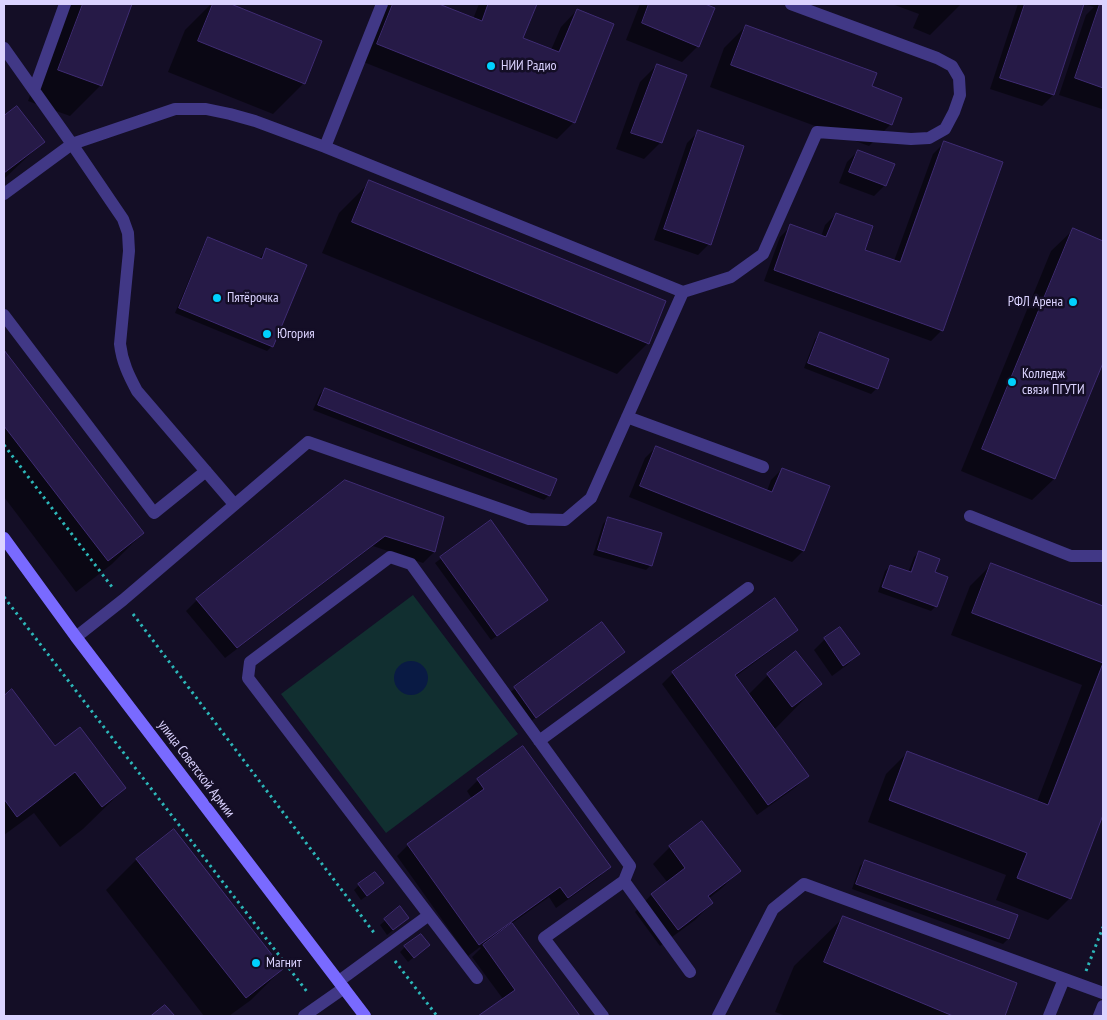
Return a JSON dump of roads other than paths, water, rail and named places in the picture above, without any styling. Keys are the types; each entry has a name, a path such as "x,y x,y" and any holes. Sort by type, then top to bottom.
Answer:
{"main road":[{"name":"улица Советской Армии","path":"4,538 76,637 365,1016"}],"street":[{"path":"34,90 66,4"},
{"path":"325,147 382,4"},
{"path":"4,194 72,144 175,109 206,109 255,121 325,147 683,292 732,277 763,254 817,132 911,139 928,138 945,129 954,112 960,95 959,78 952,66 937,58 791,4"},
{"path":"4,48 122,218 128,233 129,251 120,344 121,355 137,391 234,504"},
{"path":"76,637 308,442 529,519 565,520 591,498 683,292"},
{"path":"4,316 154,513 206,471"},
{"path":"627,417 763,467"},
{"path":"970,516 1071,556 1103,556"},
{"path":"477,978 248,678 250,662 390,557 411,564 630,866 624,882 544,938 603,1016"},
{"path":"539,741 748,588"},
{"path":"624,882 690,972"},
{"path":"718,1016 772,909 804,884 1103,994"},
{"path":"304,1016 385,947 429,915"},
{"path":"1049,1016 1064,979"},
{"path":"1099,1016 1103,1006"}],"water":[{"path":"411,661 418,662 423,666 427,671 427,685 423,690 418,694 411,695 404,694 399,690 395,685 394,678 395,671 399,666 404,662"}],"place":[{"name":"НИИ Радио","path":"491,66"},
{"name":"Пятёрочка","path":"217,298"},
{"name":"РФЛ Арена","path":"1073,302"},
{"name":"Югория","path":"267,334"},
{"name":"Колледж связи ПГУТИ","path":"1012,382"},
{"name":"Магнит","path":"256,963"}]}
